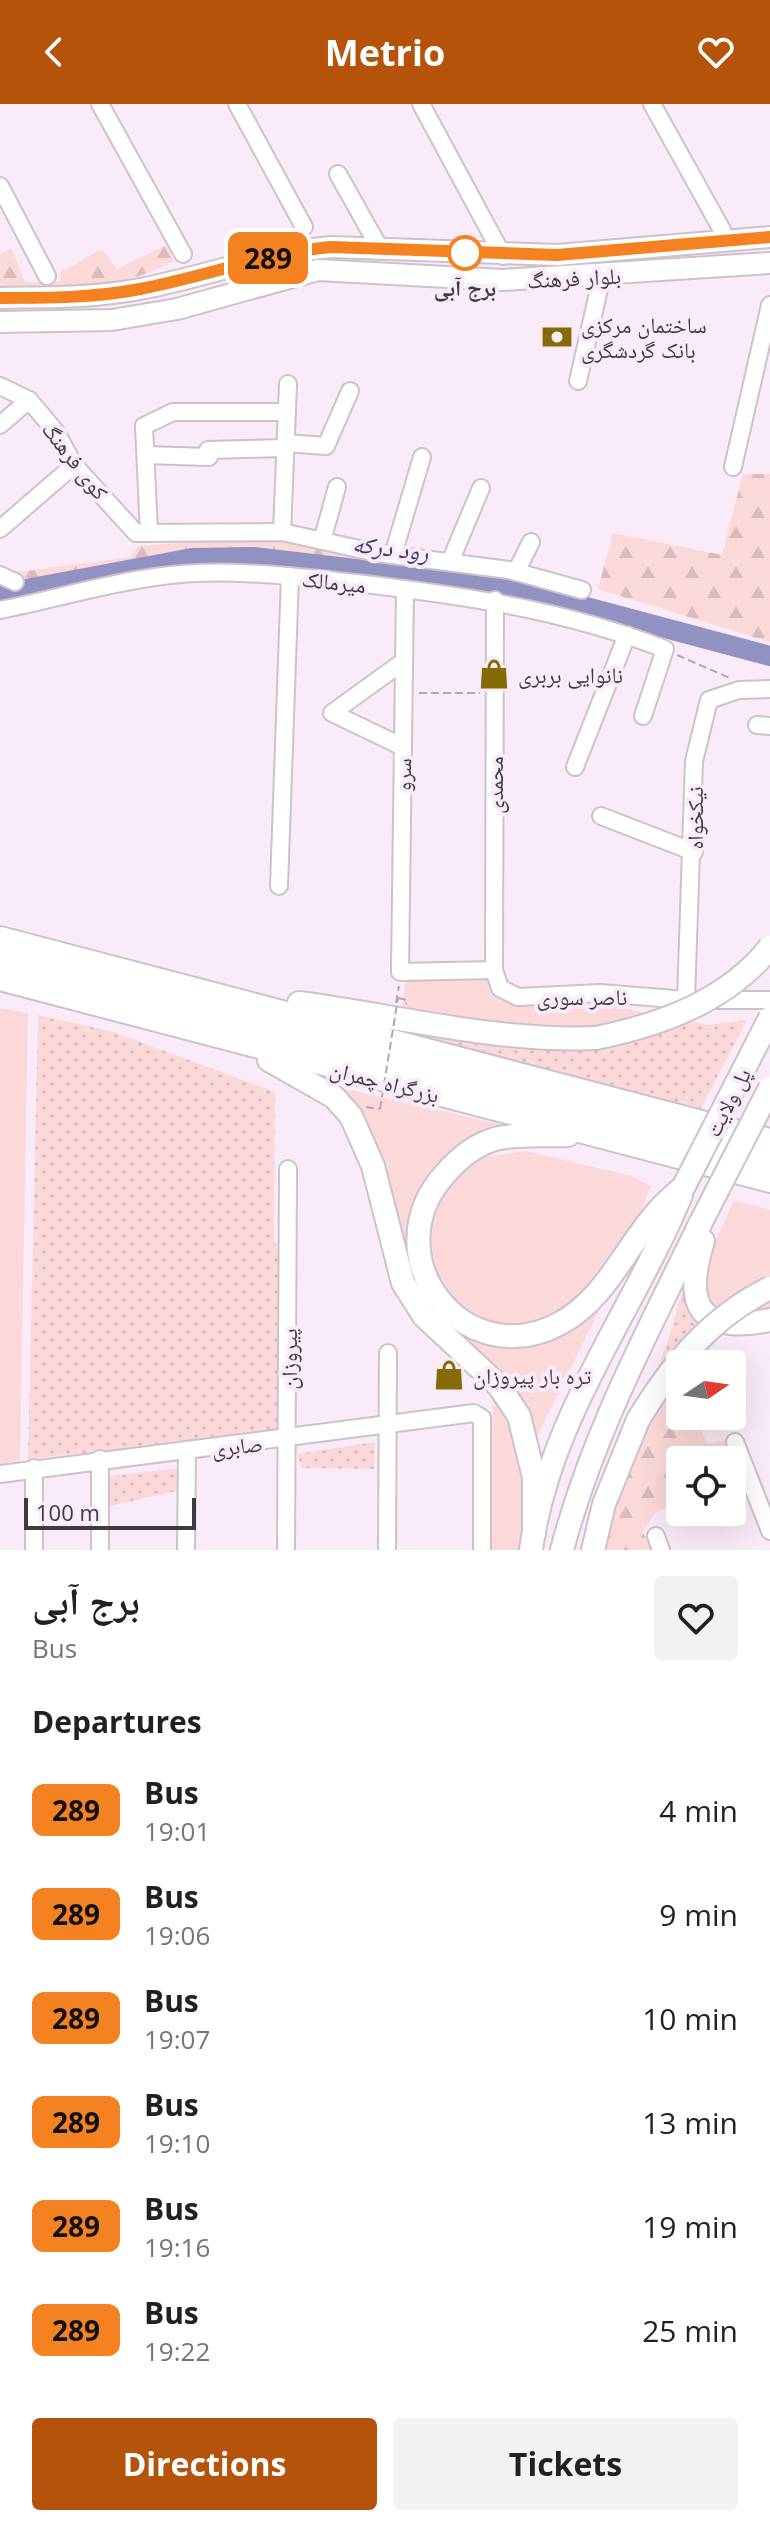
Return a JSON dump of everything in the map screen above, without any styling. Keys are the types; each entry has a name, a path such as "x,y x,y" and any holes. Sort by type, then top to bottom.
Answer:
{"highway":[{"name":"بزرگراه چمران","path":"0,938 770,1140"},
{"path":"229,997 263,998 533,1037 596,1038 659,1022 710,999 737,980 770,947"},
{"name":"بزرگراه چمران","path":"0,979 240,1044 770,1178"},
{"name":"پل ولایت","path":"684,1186 770,1018"},
{"path":"240,1044 334,1097 351,1116 373,1166 403,1283 424,1316 499,1386 519,1416 534,1477 532,1541"},
{"name":"پل ولایت","path":"562,1550 589,1464 620,1388 769,1091"},
{"path":"703,1121 770,1123"},
{"path":"596,1135 515,1136 489,1141 457,1161 432,1190 417,1222 421,1263 436,1295 462,1321 481,1331 512,1336 537,1333 568,1318 608,1283 658,1210 684,1186"},
{"path":"720,1185 695,1267 696,1303 707,1318 724,1324 770,1320"},
{"path":"532,1541 566,1428 598,1356 662,1241 684,1186"},
{"path":"593,1550 604,1504 638,1420 678,1359 728,1315 770,1288"}],"main road":[{"name":"بلوار فرهنگ","path":"0,298 95,295 221,272 295,250 379,247 503,256 557,255 770,237"},
{"name":"بلوار فرهنگ","path":"0,322 112,320 177,309 318,270 502,280 770,263"}],"street":[{"path":"100,104 183,254"},
{"path":"237,104 304,227"},
{"path":"421,104 503,256"},
{"path":"652,104 722,230"},
{"path":"338,174 379,247"},
{"path":"0,186 47,276"},
{"path":"749,240 770,225"},
{"path":"578,381 602,276"},
{"path":"733,467 770,305"},
{"path":"282,532 288,384"},
{"name":"کوی فرهنگ","path":"0,386 29,400 56,432 74,465 136,533 149,533"},
{"path":"146,455 209,457 208,450 326,446 350,391"},
{"path":"0,425 29,400"},
{"path":"149,533 144,426 173,412 287,412"},
{"path":"393,555 422,457"},
{"path":"0,529 74,465"},
{"path":"322,541 337,487"},
{"path":"450,562 481,488"},
{"name":"میرمالک","path":"149,533 282,532 393,555 516,572 582,590"},
{"path":"516,572 531,542"},
{"name":"میرمالک","path":"0,610 154,577 215,572 290,576 495,600 627,635 665,649"},
{"path":"279,886 290,576"},
{"name":"سرو","path":"399,966 405,589"},
{"name":"محمدی","path":"494,970 495,600"},
{"path":"575,767 627,635"},
{"path":"643,716 665,649"},
{"path":"403,747 332,713 404,661"},
{"name":"نیکخواه","path":"686,1000 694,852 694,761 699,731 709,700 739,690 770,689"},
{"path":"601,816 694,852"},
{"path":"0,950 308,1038 770,1178"},
{"path":"0,964 770,1154"},
{"path":"399,966 494,970"},
{"name":"ناصر سوری","path":"494,970 500,988 511,996 600,993 686,1000"},
{"path":"686,1000 770,1000"},
{"name":"پیروزان","path":"286,1550 288,1169"},
{"path":"387,1550 388,1353"},
{"name":"صابری","path":"0,1474 474,1413 482,1418 482,1550"},
{"path":"735,1442 770,1531"},
{"path":"186,1550 187,1450"},
{"path":"100,1459 100,1550"},
{"path":"34,1468 34,1550"}],"path":[{"path":"665,649 737,681 739,690"},
{"path":"404,693 493,693"},
{"path":"361,1106 380,1109 397,1000 399,966"},
{"path":"397,1000 407,1000"}],"green space":[{"path":"166,245 174,261 132,278 67,288 0,287 0,254 11,248 25,282 60,282 61,272 102,249 117,269"},
{"path":"743,474 770,474 770,642 598,589 613,533 722,555"},
{"path":"271,540 352,556 351,561 220,550 0,587 0,570 26,571 131,557 138,546"},
{"path":"407,975 484,978 498,994 515,1001 617,1006 658,1016 577,1033 401,1012"},
{"path":"0,1008 28,1013 20,1460 0,1464"},
{"path":"38,1015 114,1032 275,1092 274,1241 282,1257 281,1433 28,1459"},
{"path":"687,1020 708,1025 747,1020 701,1108 373,1026 627,1039 651,1035"},
{"path":"332,1086 500,1124 440,1169 413,1210 407,1232 408,1256 418,1281 432,1294 505,1341 605,1298 536,1439 493,1368 419,1296"},
{"path":"526,1151 631,1176 651,1186 627,1241 591,1295 560,1317 499,1331 450,1303 425,1249 436,1194 475,1158"},
{"path":"734,1200 770,1210 770,1315 740,1320 706,1306 700,1275"},
{"path":"681,1295 706,1322 684,1350 666,1350 666,1374 643,1404 668,1341"},
{"path":"493,1390 510,1413 529,1494 521,1550 489,1550"},
{"path":"666,1396 666,1430 702,1430 707,1444 727,1440 729,1446 666,1446 666,1508 655,1513 643,1532 651,1550 604,1550 632,1458"},
{"path":"375,1442 374,1469 302,1468 297,1454"},
{"path":"182,1468 181,1490 110,1506 110,1476"}],"waterway":[{"name":"رود درکه","path":"0,594 192,558 253,557 511,587 770,656"}],"bus line":[{"name":"289","path":"0,298 80,297 139,289 221,272 295,250 331,247 379,247 503,256 557,255 770,237"}],"place":[{"name":"برج آبی","path":"465,253"},
{"name":"ساختمان مرکزی بانک گردشگری","path":"557,337"},
{"name":"نانوایی بربری","path":"494,674"},
{"name":"تره بار پیروزان","path":"449,1375"}]}
